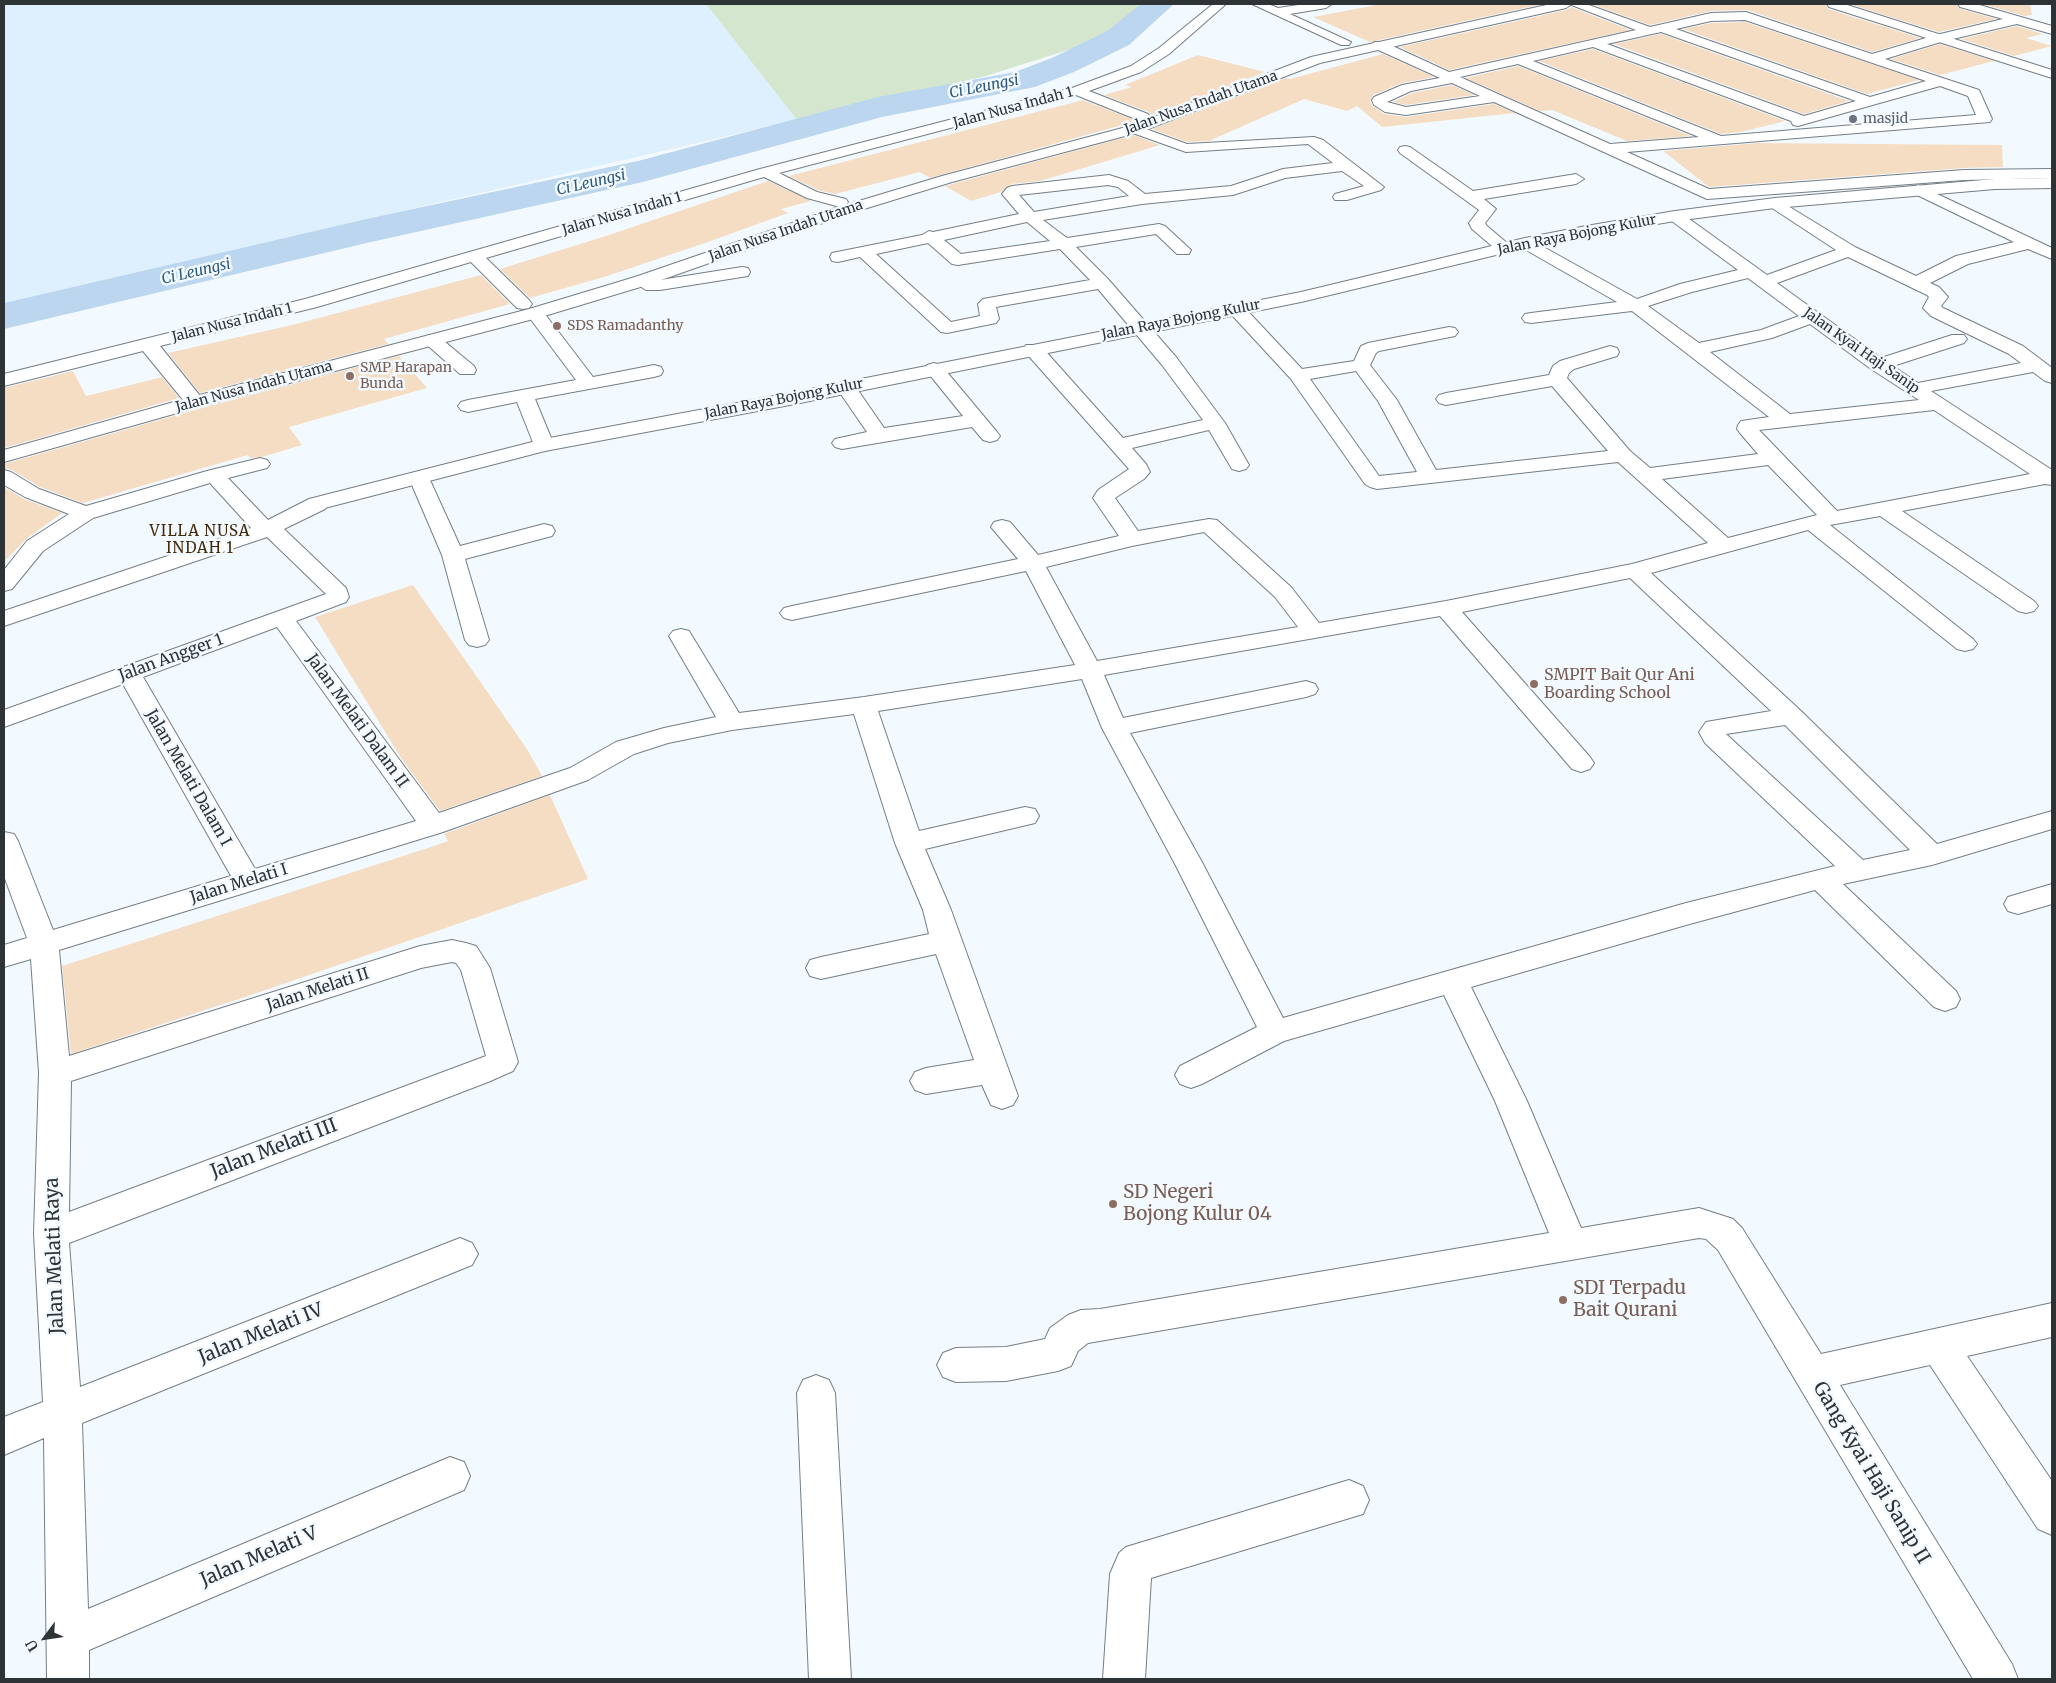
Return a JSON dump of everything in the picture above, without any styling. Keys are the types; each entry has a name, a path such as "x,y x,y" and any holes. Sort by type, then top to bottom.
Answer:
{"street":[{"name":"Jalan Nusa Indah 1","path":"4,380 147,343 311,304 765,172 1077,91 1143,64 1164,51 1220,4"},
{"path":"1258,4 1345,42"},
{"path":"1277,12 1326,4"},
{"name":"Jalan Nusa Indah Utama","path":"1139,123 1306,52 1520,4"},
{"name":"Jalan Nusa Indah Utama","path":"4,444 432,340 840,202 1139,123 1316,60 1566,4"},
{"path":"1575,4 1871,102"},
{"path":"1833,4 2052,74"},
{"path":"1964,4 2052,30"},
{"path":"1495,98 1406,110 1390,109 1381,105 1379,100 1407,88 1520,60 1711,17 1746,16 1974,92 1985,119 1608,149"},
{"path":"1873,58 1940,38 2017,20"},
{"path":"1593,44 1804,121"},
{"path":"1379,45 1703,193 1713,195 1964,175 2052,174"},
{"path":"1520,60 1721,141"},
{"path":"1739,139 1942,81"},
{"path":"1077,91 1186,148 1309,140 1318,143 1345,166 1376,187 1341,197"},
{"name":"Jalan Nusa Indah Utama","path":"4,456 192,398 529,308 641,281 845,210 1067,143"},
{"path":"1405,150 1488,209 1476,223 1480,229 1505,248"},
{"path":"1258,160 1283,174"},
{"path":"838,257 929,236 1030,217 1142,199 1233,190 1283,174 1345,166"},
{"path":"765,172 812,195 840,202"},
{"path":"1472,196 1576,179"},
{"path":"1142,199 1123,184 1109,180 1012,191 1010,194 1030,217 1063,243 1102,283 1169,361 1215,422 1239,465"},
{"name":"Jalan Raya Bojong Kulur","path":"4,620 268,529 318,504 544,445 1236,309 1374,281 1505,248 1675,216 1775,203 1918,190 2022,182 2052,183"},
{"path":"1918,190 2052,254"},
{"path":"1775,203 1849,251 1938,294 1939,297 1932,305 1932,308 1937,312 2016,350 2034,366 2052,377"},
{"name":"Jalan Kyai Haji Sanip","path":"1675,216 1878,365 2051,477"},
{"path":"929,236 958,260 1159,229 1184,250"},
{"path":"1916,283 1962,260 2031,243"},
{"path":"1525,244 1635,305 1696,349 1785,420"},
{"path":"863,251 947,328 990,318 987,304 989,303 1102,283"},
{"path":"1531,318 1635,305 1686,288 1757,277 1849,251"},
{"path":"476,257 529,308 589,384"},
{"path":"641,281 652,286 742,272"},
{"path":"1236,309 1298,375 1372,480 1383,484 1429,476 1623,455"},
{"path":"1696,349 1766,334 1812,317"},
{"path":"1360,365 1368,350 1374,347 1449,332"},
{"path":"1878,365 1958,339"},
{"path":"432,340 467,370"},
{"path":"147,343 192,398"},
{"path":"1033,349 1082,406 1120,444 1140,468 1140,472 1105,494 1104,498 1132,539"},
{"path":"1557,379 1560,370 1567,365 1610,352"},
{"path":"1298,375 1360,365"},
{"path":"1360,365 1387,400 1429,476"},
{"path":"1914,389 2034,366"},
{"path":"934,369 990,436"},
{"path":"468,406 654,371"},
{"path":"1446,400 1557,379"},
{"path":"1557,379 1623,455 1723,544"},
{"path":"846,387 879,436"},
{"path":"524,395 544,445"},
{"path":"1938,404 1752,423 1746,427 1822,520 1964,644"},
{"path":"842,443 976,420"},
{"path":"1120,444 1215,422"},
{"path":"1645,475 1773,458"},
{"path":"4,584 35,546 85,513 214,475 260,464"},
{"path":"214,475 268,529"},
{"path":"4,476 32,493 85,513"},
{"name":"Jalan Melati I","path":"4,956 433,825 579,774 625,748 664,736 732,722 864,705 1090,670 1446,608 1635,570 1723,544 1822,520 2051,477"},
{"path":"419,478 453,555 477,640"},
{"path":"1883,508 2026,606"},
{"path":"792,612 1033,563 1132,539 1210,525 1283,592 1314,632"},
{"path":"1002,527 1033,563 1090,670 1115,728 1189,864 1275,1032"},
{"name":"Jalan Angger 1","path":"4,719 338,597 338,593 268,529"},
{"path":"453,555 544,531"},
{"path":"1635,570 1791,716 1932,855"},
{"path":"1446,608 1581,763"},
{"name":"Jalan Melati Dalam II","path":"281,618 433,825"},
{"path":"681,636 732,722"},
{"name":"Jalan Melati Dalam I","path":"129,673 248,882"},
{"path":"1115,728 1306,689"},
{"path":"864,705 909,842 937,910 946,941 997,1083 926,1081"},
{"path":"1791,716 1715,728 1712,732 1714,737 1859,872"},
{"path":"909,842 1025,816"},
{"path":"1191,1075 1275,1032 1419,989 1452,982 1686,914 1820,879 1932,855 2049,824"},
{"name":"Jalan Melati Raya","path":"4,841 44,943 55,1073 51,1234 63,1413 68,1679"},
{"path":"1820,879 1944,999"},
{"path":"2018,904 2052,894"},
{"path":"821,968 946,941"},
{"name":"Jalan Melati II","path":"55,1073 420,957 452,951 466,954 475,968 502,1058 502,1062 497,1065"},
{"path":"1452,982 1511,1101 1571,1245"},
{"name":"Jalan Melati III","path":"51,1234 497,1065"},
{"path":"956,1365 1006,1364 1058,1354 1063,1340 1081,1328 1110,1325 1699,1223 1721,1230 1730,1239 1812,1374"},
{"name":"Jalan Melati IV","path":"4,1436 460,1254"},
{"name":"Gang Kyai Haji Sanip II","path":"1997,1679 1812,1374 2052,1320"},
{"path":"1938,1346 2052,1515"},
{"path":"816,1392 830,1679"},
{"name":"Jalan Melati V","path":"68,1638 450,1476"},
{"path":"1124,1679 1131,1574 1133,1567 1140,1561 1349,1500"}],"shaded area":[{"path":"4,4 706,4 797,120 4,303"}],"green space":[{"path":"706,4 1145,4 1093,42 986,76 797,120"}],"building":[{"path":"1382,4 1543,4 1370,42 1313,17"},
{"path":"1591,4 1825,4 1828,9 1920,38 1872,52 1747,10 1711,11 1650,25"},
{"path":"1849,4 1956,4 1960,9 1996,19 1939,32"},
{"path":"1982,4 2030,4 2032,15 2025,16"},
{"path":"1571,7 1630,30 1449,70 1400,47 1566,10"},
{"path":"1745,22 1919,80 1867,94 1683,29 1711,23"},
{"path":"2017,26 2043,34 2026,38 2052,46 2014,56 1961,39"},
{"path":"1661,34 1849,101 1804,114 1614,44"},
{"path":"1940,44 1994,61 1940,75 1891,59"},
{"path":"1593,49 1785,121 1741,132 1721,134 1539,61"},
{"path":"1383,54 1434,77 1402,83 1373,95 1370,101 1372,106 1384,114 1406,117 1494,104 1515,113 1382,127 1357,106 1347,111 1304,99 1209,141 1187,142 1152,129 1286,78 1290,79"},
{"path":"1198,55 1265,72 1151,116 1149,112 1104,95 1132,87 1125,85"},
{"path":"1518,66 1691,136 1627,141 1552,110 1540,111 1466,78"},
{"path":"1452,85 1474,95 1406,105 1393,102 1412,93"},
{"path":"1083,100 1137,121 930,178 920,172 835,194 818,190 789,176"},
{"path":"1134,135 1160,145 1040,181 1011,184 1001,192 971,201 945,186"},
{"path":"1758,143 2002,145 2003,167 1964,168 1709,187 1663,151"},
{"path":"768,181 811,201 781,209 788,213 708,242 604,277 530,298 500,269 609,235"},
{"path":"481,275 510,304 384,339 388,344 200,393 168,353 292,325"},
{"path":"399,356 427,388 289,427 302,445 262,457 250,458 248,455 83,503 40,487 12,470 4,468 4,464 202,408"},
{"path":"73,371 86,396 162,377 179,398 4,448 4,388"},
{"path":"4,487 24,499 62,513 26,539 4,562"},
{"path":"413,585 527,749 542,776 440,811 401,758 315,617"},
{"path":"550,795 588,879 251,995 71,1054 62,966 434,846 448,841 444,834"}],"waterway":[{"name":"Ci Leungsi","path":"4,316 371,230 643,171 878,107 1023,80 1063,65 1118,38 1159,4"}],"place":[{"name":"masjid","path":"1853,119"},
{"name":"SDS Ramadanthy","path":"557,326"},
{"name":"SMP Harapan Bunda","path":"350,376"},
{"name":"SMPIT Bait Qur Ani Boarding School","path":"1534,684"},
{"name":"SD Negeri Bojong Kulur 04","path":"1113,1204"},
{"name":"SDI Terpadu Bait Qurani","path":"1563,1300"}],"district":[{"name":"VILLA NUSA INDAH 1","path":"200,540"}]}
